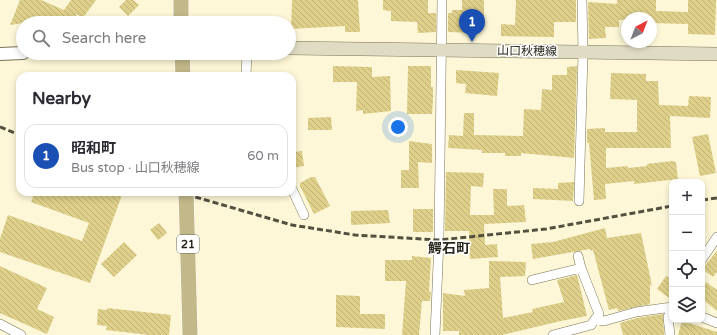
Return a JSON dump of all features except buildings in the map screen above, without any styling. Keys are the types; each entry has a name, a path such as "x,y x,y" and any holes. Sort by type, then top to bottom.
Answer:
{"main road":[{"path":"181,0 181,16"},
{"name":"山口秋穂線","path":"296,48 717,54"},
{"path":"182,60 182,72"},
{"name":"21","path":"186,196 190,335"}],"street":[{"path":"435,335 439,240 442,0"},
{"path":"579,201 583,53 582,0"},
{"path":"0,54 16,53"},
{"path":"246,72 247,60"},
{"path":"295,196 304,215"},
{"path":"705,255 717,237"},
{"path":"553,335 591,325 599,314 580,268 578,256"},
{"path":"532,280 580,268"},
{"path":"595,319 604,321 636,312 669,308"},
{"path":"669,314 670,335"},
{"path":"705,319 717,323"},
{"path":"0,324 21,335"}],"railway":[{"path":"0,127 16,133"},
{"path":"192,196 292,225 355,235 439,240 546,229 669,207"},
{"path":"705,200 717,198"}],"place":[{"name":"昭和町","path":"472,42"}],"district":[{"name":"鰐石町","path":"449,248"}]}
